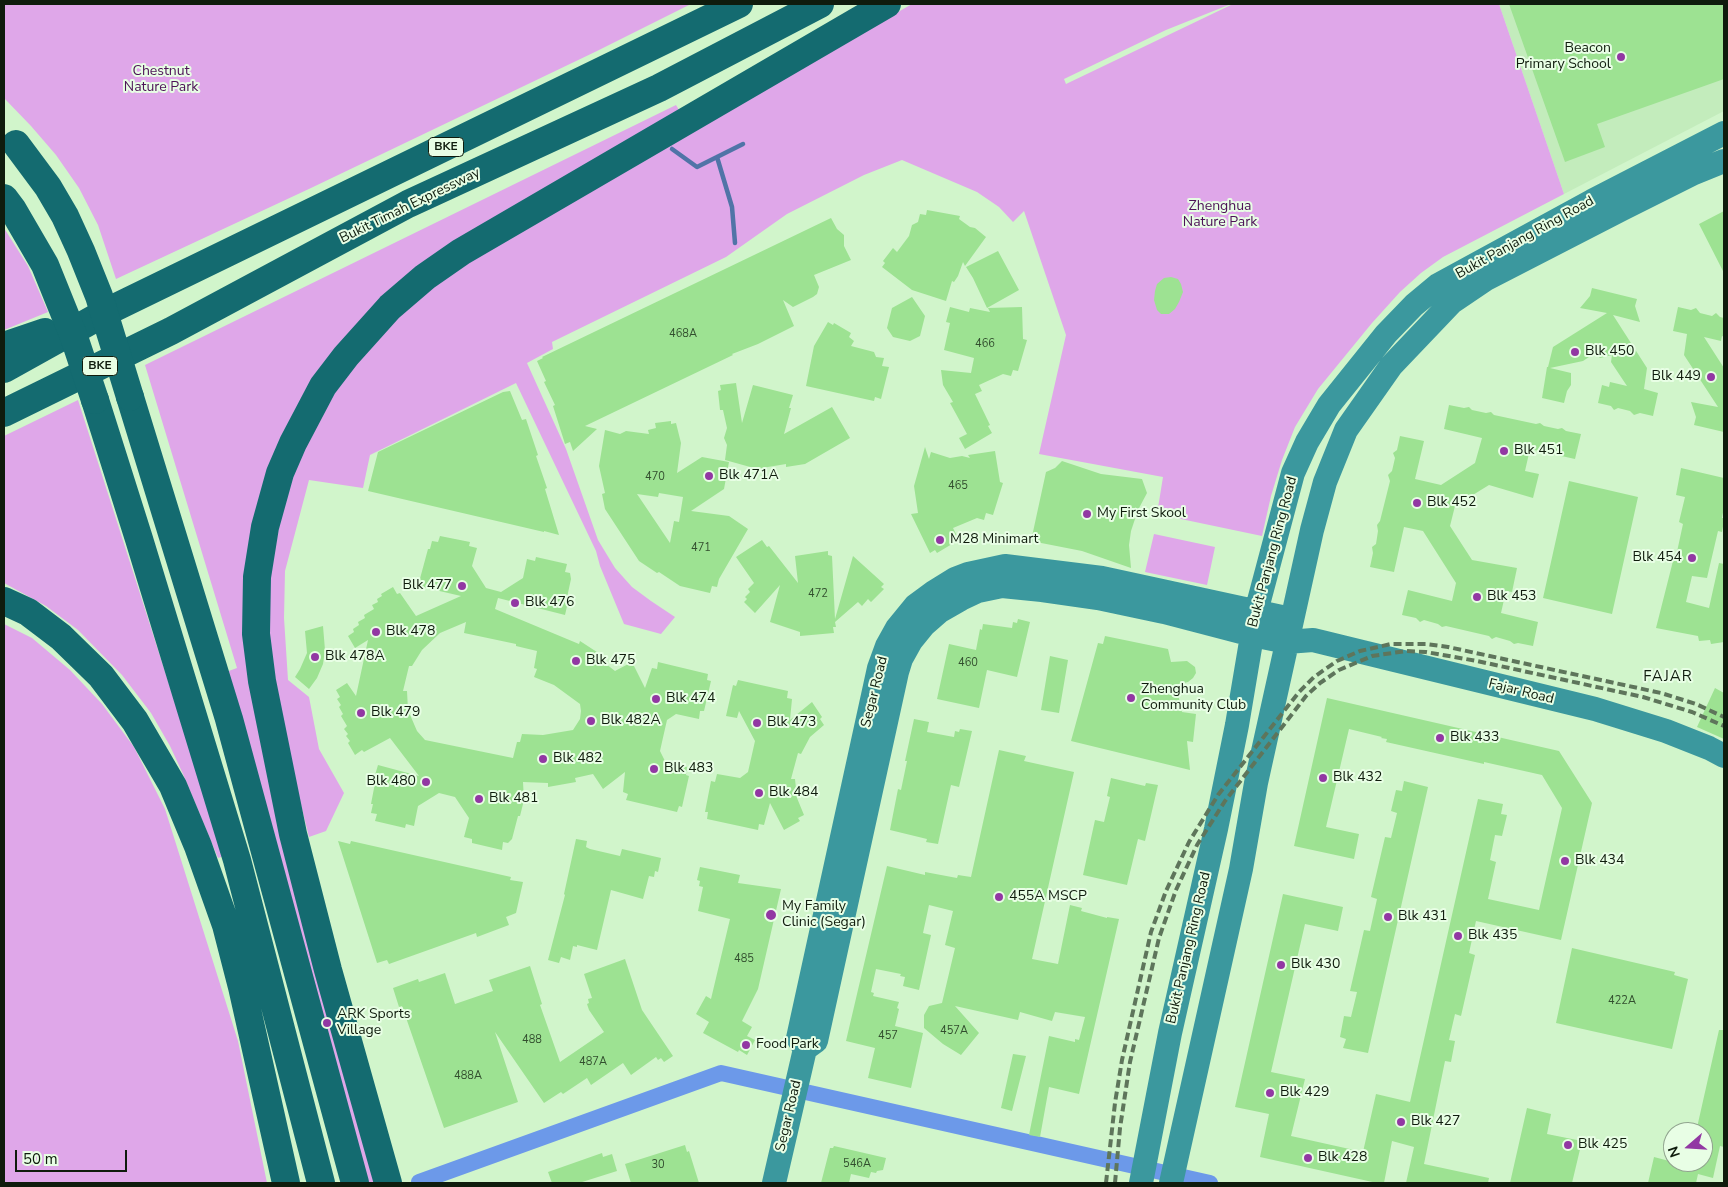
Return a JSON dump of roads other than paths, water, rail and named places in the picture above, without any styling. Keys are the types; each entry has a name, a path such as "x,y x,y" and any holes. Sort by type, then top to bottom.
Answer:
{"highway":[{"name":"BKE","path":"4,369 110,310 739,4"},
{"name":"Bukit Timah Expressway","path":"4,413 171,331 408,204 658,88 820,4"},
{"path":"388,1183 328,970 296,843 263,690 256,634 257,577 265,527 280,472 296,436 323,386 366,332 390,307 425,278 461,252 887,4"},
{"path":"10,138 48,187 65,216 99,296 229,718 355,1183"},
{"path":"4,198 45,265 74,336 98,410 237,860 321,1183"},
{"path":"4,346 110,310"},
{"path":"4,600 28,612 61,637 101,676 135,721 173,786 198,846 226,924 286,1183"}],"main road":[{"name":"Bukit Panjang Ring Road","path":"1140,1183 1155,1105 1216,829 1237,725 1256,612 1293,473 1307,442 1329,405 1386,334 1414,305 1438,285 1592,201 1724,133"},
{"name":"Bukit Panjang Ring Road","path":"1171,1183 1241,869 1256,783 1319,498 1346,430 1391,366 1452,302 1486,279 1640,200 1724,161"},
{"name":"Segar Road","path":"805,1050 798,1038 879,668 887,646 897,628 915,606 955,579 1004,566 1102,578 1291,619"},
{"name":"Segar Road","path":"774,1183 805,1050 816,1041 897,672 911,641 924,625 940,611 961,599 978,592 1002,586 1098,598 1287,642"},
{"name":"Fajar Road","path":"1291,619 1313,640"},
{"name":"Fajar Road","path":"1287,642 1313,640 1595,709 1666,731 1724,756"},
{"path":"1155,1105 1186,1113"}],"waterway":[{"path":"672,149 697,167 743,144"},
{"path":"717,157 732,207 735,243"},
{"path":"419,1182 721,1073 1210,1183"}],"railway":[{"path":"1106,1183 1122,1060 1151,932 1166,891 1189,842 1218,795 1299,692 1314,677 1337,661 1360,651 1391,644 1426,644 1448,647 1661,693 1696,704 1724,717"},
{"path":"1115,1183 1120,1128 1130,1062 1159,938 1176,890 1197,845 1225,801 1306,696 1320,683 1339,670 1372,656 1406,651 1426,652 1477,661 1643,697 1692,712 1724,726"}],"place":[{"name":"Beacon Primary School","path":"1621,57"},
{"name":"Blk 450","path":"1575,352"},
{"name":"Blk 449","path":"1711,377"},
{"name":"Blk 451","path":"1504,451"},
{"name":"Blk 471A","path":"709,476"},
{"name":"Blk 452","path":"1417,503"},
{"name":"My First Skool","path":"1087,514"},
{"name":"M28 Minimart","path":"940,540"},
{"name":"Blk 454","path":"1692,558"},
{"name":"Blk 477","path":"462,586"},
{"name":"Blk 453","path":"1477,597"},
{"name":"Blk 476","path":"515,603"},
{"name":"Blk 478","path":"376,632"},
{"name":"Blk 478A","path":"315,657"},
{"name":"Blk 475","path":"576,661"},
{"name":"Zhenghua Community Club","path":"1131,698"},
{"name":"Blk 474","path":"656,699"},
{"name":"Blk 479","path":"361,713"},
{"name":"Blk 482A","path":"591,721"},
{"name":"Blk 473","path":"757,723"},
{"name":"Blk 433","path":"1440,738"},
{"name":"Blk 482","path":"543,759"},
{"name":"Blk 483","path":"654,769"},
{"name":"Blk 432","path":"1323,778"},
{"name":"Blk 480","path":"426,782"},
{"name":"Blk 484","path":"759,793"},
{"name":"Blk 481","path":"479,799"},
{"name":"Blk 434","path":"1565,861"},
{"name":"455A MSCP","path":"999,897"},
{"name":"My Family Clinic (Segar)","path":"771,915"},
{"name":"Blk 431","path":"1388,917"},
{"name":"Blk 435","path":"1458,936"},
{"name":"Blk 430","path":"1281,965"},
{"name":"ARK Sports Village","path":"327,1023"},
{"name":"Food Park","path":"746,1045"},
{"name":"Blk 429","path":"1270,1093"},
{"name":"Blk 427","path":"1401,1122"},
{"name":"Blk 425","path":"1568,1145"},
{"name":"Blk 428","path":"1308,1158"}],"district":[{"name":"FAJAR","path":"1668,677"}],"park label":[{"name":"Chestnut Nature Park","path":"161,80"},
{"name":"Zhenghua Nature Park","path":"1220,216"}]}
